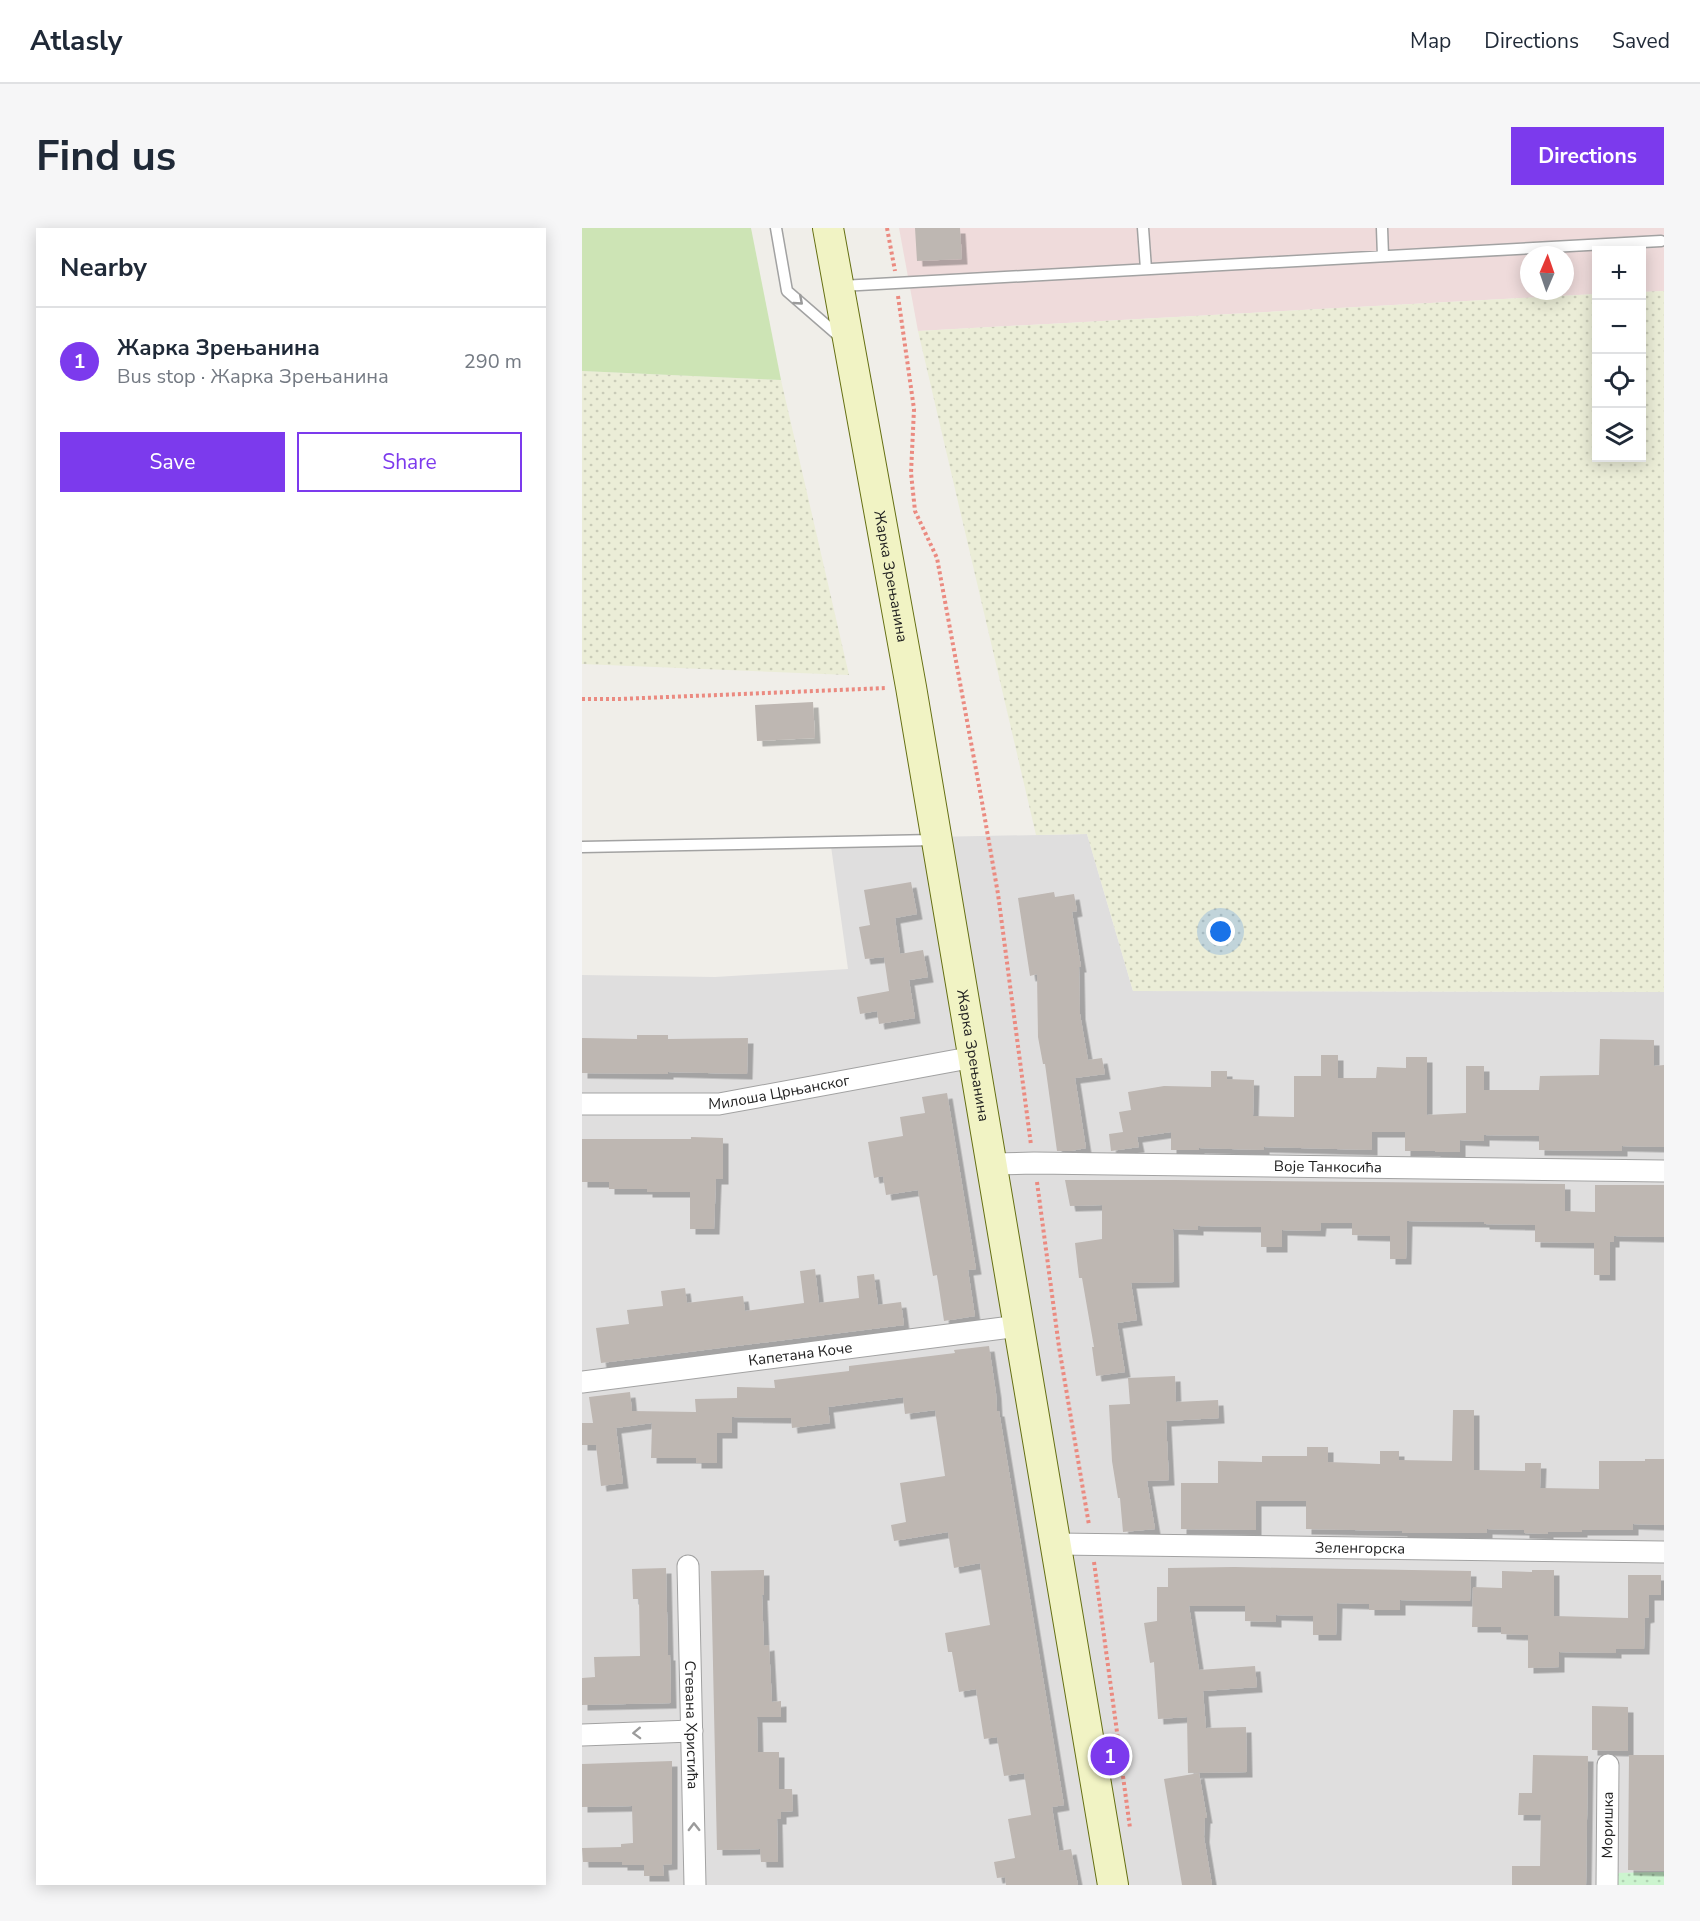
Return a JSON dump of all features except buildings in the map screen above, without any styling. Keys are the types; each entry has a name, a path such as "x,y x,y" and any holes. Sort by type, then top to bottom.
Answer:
{"main road":[{"name":"Жарка Зрењанина","path":"828,228 911,687 1113,1885"}],"street":[{"name":"Милоша Црњанског","path":"582,1104 719,1104 974,1057"},
{"name":"Воје Танкосића","path":"992,1164 1664,1171"},
{"name":"Капетана Коче","path":"582,1382 1019,1326"},
{"name":"Зеленгорска","path":"1057,1544 1664,1552"},
{"name":"Стевана Христића","path":"688,1566 695,1885"},
{"path":"582,1734 692,1731"},
{"name":"Моришка","path":"1607,1885 1608,1765"}],"lane":[{"path":"776,228 787,291 849,344"},
{"path":"1143,228 1146,269"},
{"path":"1382,228 1383,256"},
{"path":"838,286 1661,241"},
{"path":"582,847 937,840"}],"path":[{"path":"887,228 914,409 911,473 915,510 937,558 998,894 1059,1347 1092,1545 1132,1838"},
{"path":"582,699 911,687"}],"shaded area":[{"path":"899,228 1664,228 1664,291 1646,292 1646,246 1592,246 1592,294 1574,295 1574,246 1520,246 1520,298 918,331"},
{"path":"1087,834 1133,991 1664,992 1664,1885 582,1885 582,975 715,977 848,969 830,839"}],"green space":[{"path":"582,228 751,228 781,380 582,371"},
{"path":"1664,291 1664,992 1133,991 1087,834 1036,835 918,331 1520,298 1520,300 1574,300 1574,295 1592,294 1592,462 1646,462 1646,292"},
{"path":"582,371 781,380 849,675 582,664"},
{"path":"1664,1872 1664,1885 1613,1885 1613,1873"}],"place":[{"name":"Жарка Зрењанина","path":"1110,1756"}]}
